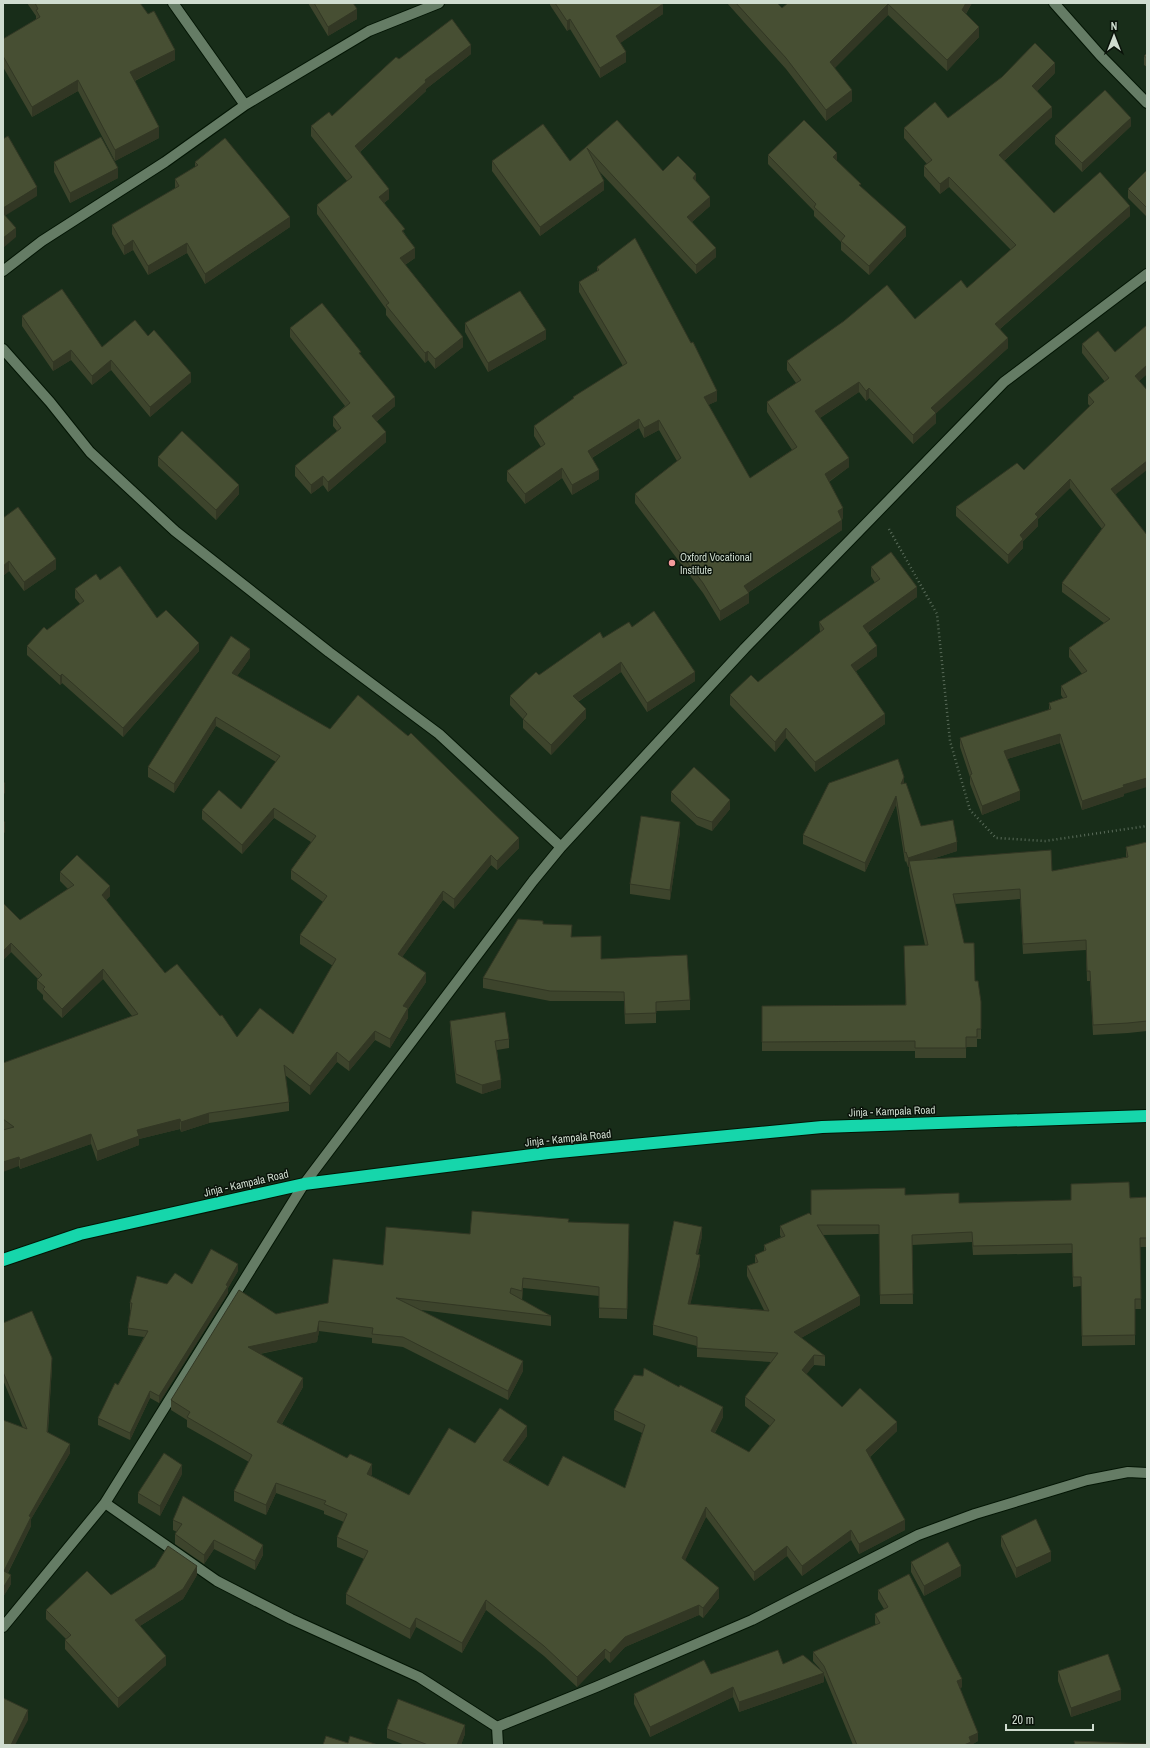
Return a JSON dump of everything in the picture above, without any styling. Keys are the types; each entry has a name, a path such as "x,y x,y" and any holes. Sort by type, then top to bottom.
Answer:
{"highway":[{"name":"Jinja - Kampala Road","path":"3,1260 80,1234 304,1184 548,1153 822,1127 1147,1116"}],"street":[{"path":"173,3 245,105"},
{"path":"3,271 42,241 165,162 245,105 369,31 439,3"},
{"path":"1054,3 1100,55 1147,103"},
{"path":"3,1627 106,1503 304,1184 533,881 561,847 745,648 1004,382 1147,274"},
{"path":"3,349 50,402 90,452 175,531 329,652 440,734 561,847"},
{"path":"496,1727 596,1687 752,1620 918,1535 975,1514 1087,1480 1128,1472 1147,1473"},
{"path":"106,1503 217,1581 291,1619 419,1678 496,1727"},
{"path":"496,1727 498,1745"}],"path":[{"path":"879,512 937,614 950,741 970,810 996,838 1045,841 1147,826"}],"building":[{"path":"35,3 140,3 148,14 154,11 175,50 130,72 159,127 115,150 78,80 32,107 3,56 3,39 40,17 36,10 38,9"},
{"path":"314,3 353,3 357,9 328,27"},
{"path":"555,3 663,4 616,36 626,52 600,68 570,19 567,21"},
{"path":"736,3 777,3 782,8 788,3 966,3 962,10 979,27 947,60 888,4 830,62 852,90 826,110 786,58"},
{"path":"452,19 471,45 425,80 426,82 355,146 389,189 379,197 405,229 402,231 415,248 400,258 463,337 435,359 428,351 425,353 386,305 389,303 317,205 352,177 311,126 329,112 332,116 396,57 399,59"},
{"path":"1035,43 1055,63 1032,86 1052,107 999,155 1054,213 1100,172 1130,206 995,324 1008,338 931,408 936,413 913,435 869,388 866,391 859,382 815,411 849,458 825,474 843,508 838,511 842,520 744,586 749,593 720,611 703,583 635,494 681,458 659,420 644,428 639,419 588,451 599,470 572,485 562,468 525,494 507,471 545,444 534,426 574,398 573,397 627,363 579,282 599,270 597,267 635,238 691,343 693,342 717,391 704,397 750,478 797,447 767,402 801,380 787,361 844,321 887,285 915,319 961,280 967,288 1016,245 949,177 940,184 924,166 932,160 904,128 935,102 948,118 1002,77"},
{"path":"1105,90 1131,118 1082,163 1055,136"},
{"path":"617,120 663,171 678,156 696,174 693,178 710,197 687,217 716,248 696,265 587,148 604,181 540,227 492,161 543,124 570,161"},
{"path":"804,120 837,153 833,157 861,184 859,185 906,227 869,266 841,241 845,236 814,207 816,204 768,155"},
{"path":"8,136 37,187 3,208 3,139"},
{"path":"101,137 118,168 70,193 54,162"},
{"path":"225,138 290,217 205,274 187,243 148,266 133,240 124,246 112,225 179,186 175,179 198,165 195,162"},
{"path":"1147,170 1147,208 1128,189"},
{"path":"3,213 16,228 3,238"},
{"path":"62,289 102,347 135,320 148,336 154,330 191,373 150,407 111,360 92,376 71,350 53,362 22,316"},
{"path":"520,291 546,330 488,363 465,323"},
{"path":"322,303 361,352 359,353 395,397 372,416 386,432 328,482 323,476 311,485 295,466 341,428 333,417 350,403 290,328"},
{"path":"1147,325 1147,365 1135,376 1147,390 1147,461 1111,489 1147,535 1147,778 1123,785 1124,787 1082,801 1060,734 1004,751 1020,791 982,806 970,775 972,774 960,738 1051,709 1049,703 1067,697 1061,686 1087,671 1069,648 1110,619 1062,583 1105,525 1070,479 1035,514 1038,517 1020,535 1023,539 1008,555 956,507 1017,463 1024,470 1094,402 1088,395 1109,378 1082,344 1098,331 1115,352"},
{"path":"182,431 239,485 216,510 158,457"},
{"path":"18,507 56,559 24,582 9,561 3,566 3,518"},
{"path":"891,552 917,587 863,626 877,646 851,665 885,714 815,762 786,728 775,742 730,695 751,675 758,682 824,629 819,622 880,579 871,567"},
{"path":"120,566 157,618 166,610 199,643 123,728 62,674 60,676 27,646 44,627 47,630 84,601 75,589 96,574 100,580"},
{"path":"654,611 695,672 647,703 621,662 573,696 586,709 551,745 523,719 527,714 510,696 536,672 539,675 600,632 603,638 629,622 632,627"},
{"path":"231,636 250,649 232,673 330,729 358,695 408,736 411,733 519,838 497,861 491,855 454,899 443,891 398,954 426,973 403,1006 408,1008 390,1039 375,1031 349,1062 337,1052 310,1086 284,1065 289,1102 209,1113 181,1122 180,1119 137,1130 139,1136 97,1151 91,1134 20,1160 19,1157 3,1162 3,1130 14,1127 3,1119 3,1063 138,1014 103,969 62,1009 43,989 45,987 37,980 42,975 11,943 3,951 3,903 20,920 74,885 60,872 77,855 110,886 102,895 165,973 177,964 220,1016 222,1015 237,1037 260,1008 293,1034 336,959 300,935 327,896 291,870 316,836 274,808 242,845 202,810 219,790 241,809 280,756 216,717 174,784 148,767"},
{"path":"898,759 904,777 901,784 906,783 921,826 953,820 957,842 908,858 906,852 905,853 896,796 865,863 803,835 829,783"},
{"path":"694,767 730,800 712,822 697,817 671,792"},
{"path":"641,816 680,822 670,890 630,884"},
{"path":"1147,842 1147,1021 1093,1025 1090,971 1087,971 1086,940 1023,944 1020,889 953,894 964,943 974,943 975,981 978,981 981,1002 981,1029 977,1029 977,1037 966,1037 966,1048 915,1048 915,1041 762,1042 762,1006 906,1005 904,946 928,945 909,861 1051,850 1052,871 1128,857 1126,847"},
{"path":"518,919 543,921 543,924 572,925 571,937 601,936 601,959 687,955 690,1000 656,1002 656,1013 625,1014 624,992 550,991 483,978"},
{"path":"505,1012 509,1039 495,1041 501,1080 482,1085 456,1074 450,1021"},
{"path":"1129,1182 1130,1198 1147,1197 1147,1238 1140,1238 1141,1299 1135,1299 1135,1335 1082,1336 1081,1277 1073,1277 1072,1244 973,1246 972,1232 912,1235 913,1294 880,1295 879,1225 817,1225 860,1296 794,1332 825,1356 814,1355 802,1370 842,1407 860,1388 897,1422 866,1450 905,1520 859,1544 851,1530 802,1566 787,1546 754,1572 706,1507 682,1558 719,1588 703,1608 699,1605 625,1637 610,1653 605,1649 577,1677 544,1646 486,1600 462,1643 416,1618 410,1629 346,1594 368,1551 337,1537 347,1514 324,1504 326,1501 276,1483 266,1505 234,1491 252,1455 187,1417 190,1412 171,1400 239,1290 276,1314 328,1303 333,1259 383,1265 386,1227 470,1234 472,1211 569,1219 568,1222 629,1224 627,1309 599,1308 599,1287 523,1278 522,1291 511,1288 510,1293 551,1316 396,1298 523,1361 508,1391 403,1337 372,1334 373,1328 319,1321 317,1332 248,1347 303,1378 277,1422 347,1458 350,1454 372,1464 367,1474 409,1495 449,1428 475,1443 500,1408 527,1426 503,1460 548,1486 563,1456 625,1488 645,1425 614,1410 634,1375 643,1376 644,1368 679,1387 680,1385 723,1407 711,1431 749,1452 775,1420 745,1397 778,1353 697,1348 697,1337 653,1325 674,1221 702,1227 696,1254 700,1255 688,1304 769,1311 747,1266 758,1262 755,1255 766,1250 764,1245 785,1236 780,1226 809,1213 811,1215 811,1190 905,1188 905,1195 959,1193 959,1203 1071,1200 1071,1184"},
{"path":"211,1249 238,1264 226,1285 228,1286 159,1396 150,1391 130,1433 98,1418 115,1383 118,1385 148,1331 128,1328 132,1303 130,1303 137,1276 167,1284 175,1273 192,1284"},
{"path":"32,1311 52,1358 47,1432 70,1444 29,1516 31,1517 4,1571 11,1575 3,1588 3,1420 27,1429 3,1372 3,1323"},
{"path":"164,1453 182,1465 160,1506 138,1493"},
{"path":"183,1496 263,1545 255,1561 214,1540 204,1555 175,1534 182,1524 173,1520"},
{"path":"1036,1519 1051,1552 1016,1568 1001,1536"},
{"path":"948,1542 961,1566 924,1586 911,1562"},
{"path":"168,1546 197,1566 183,1589 135,1620 166,1656 118,1698 65,1640 71,1635 46,1610 87,1571 111,1595 155,1567"},
{"path":"909,1574 962,1679 957,1681 978,1733 969,1737 971,1742 964,1745 857,1745 824,1666 813,1652 880,1623 875,1614 888,1607 878,1590"},
{"path":"778,1650 783,1664 803,1655 824,1673 739,1702 733,1687 650,1727 634,1694 704,1660 711,1674"},
{"path":"1108,1654 1121,1690 1071,1708 1058,1671"},
{"path":"3,1698 28,1710 11,1745 3,1745"},
{"path":"398,1699 465,1725 457,1745 428,1745 387,1729"},
{"path":"326,1736 348,1743 350,1736 378,1745 323,1745"},
{"path":"1074,1741 1147,1744 1147,1745 1075,1745"}],"place":[{"name":"Oxford Vocational Institute","path":"672,563"}]}
